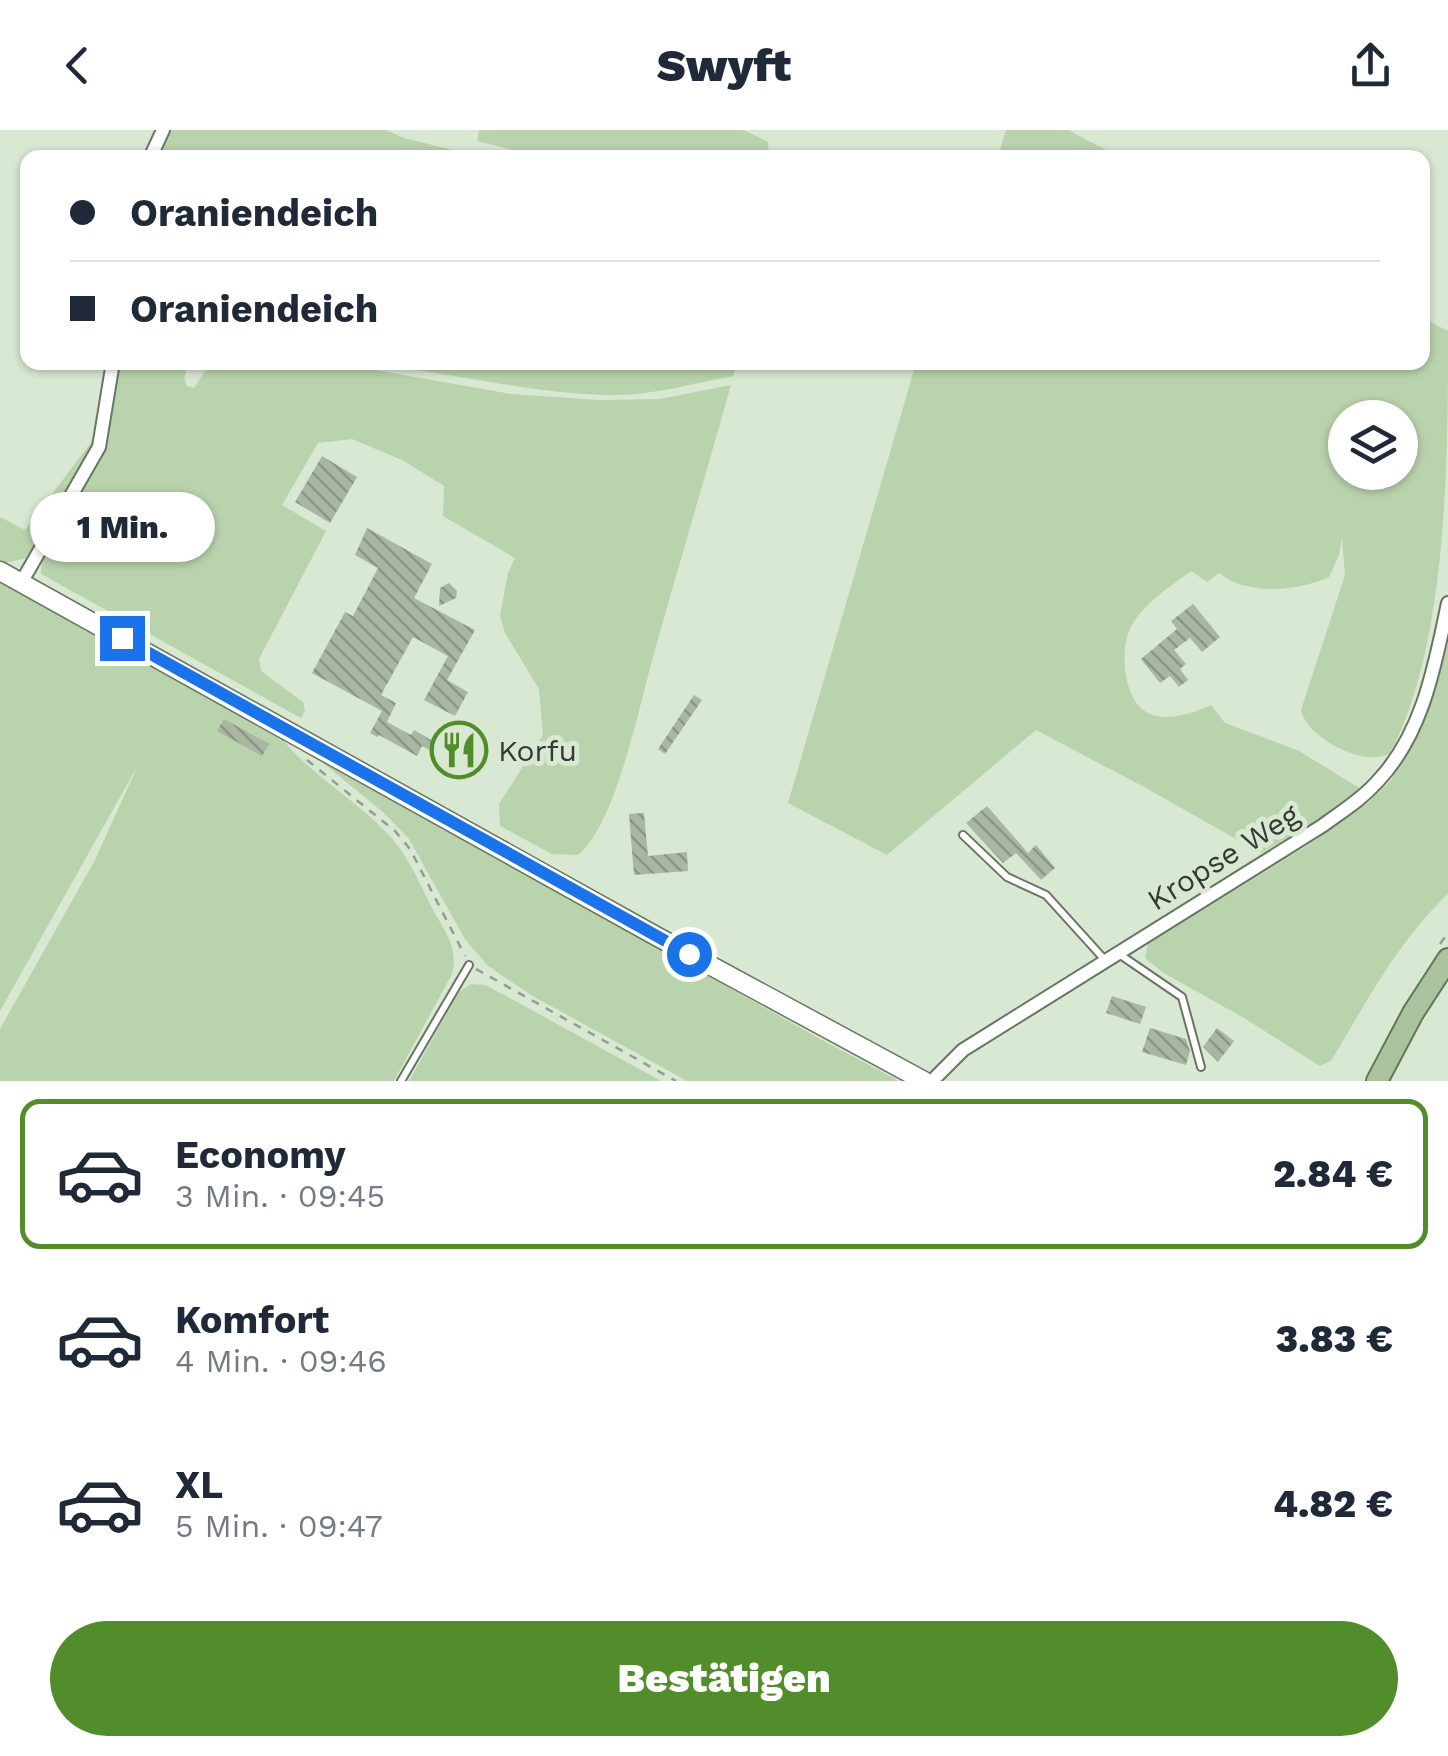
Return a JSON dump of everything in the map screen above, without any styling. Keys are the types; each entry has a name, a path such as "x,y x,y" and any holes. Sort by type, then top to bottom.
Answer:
{"main road":[{"path":"0,571 656,936 928,1081"},
{"path":"1377,1081 1413,1013 1448,959"}],"street":[{"path":"22,583 99,447 112,370"},
{"name":"Kropse Weg","path":"928,1081 963,1050 1322,826 1379,780 1412,731 1427,694 1448,602"}],"lane":[{"path":"963,835 1007,877 1046,895 1111,956 1182,998 1201,1066"},
{"path":"401,1081 470,965"}],"path":[{"path":"294,734 300,752 315,768 395,831 410,850 470,965 676,1081"}],"green space":[{"path":"167,130 386,130 453,150 158,150"},
{"path":"479,130 744,130 768,142 769,150 514,150 477,141"},
{"path":"1006,130 1068,130 1107,150 1000,150"},
{"path":"1430,322 1448,331 1445,492 1434,606 1424,659 1390,753 1366,757 1338,748 1314,730 1301,710 1345,575 1342,537 1329,577 1303,586 1258,588 1219,573 1207,582 1191,571 1148,605 1134,621 1126,640 1129,688 1144,710 1167,717 1211,705 1225,723 1299,751 1361,789 1320,819 1261,853 1036,730 887,855 788,803 914,370 1430,370"},
{"path":"116,370 187,370 187,386 194,388 209,370 375,370 511,394 598,400 660,399 731,385 626,760 604,817 578,855 552,854 500,826 499,804 543,735 539,689 505,633 500,616 508,573 515,558 443,516 444,486 404,461 352,439 318,443 282,505 326,531 259,659 261,671 303,702 301,718 41,574 48,543 95,463 111,417"},
{"path":"412,370 735,370 733,376 619,395 542,390"},
{"path":"101,429 95,447 40,545 28,558 0,564 0,517 25,530"},
{"path":"0,581 280,736 392,839 412,868 454,956 452,974 394,1081 0,1081 0,1029 95,860 138,765 0,1011"},
{"path":"1448,642 1448,894 1398,952 1331,1061 1320,1066 1162,972 1145,958 1148,944 1310,844 1370,801 1391,780 1422,726"},
{"path":"311,753 899,1081 687,1081 531,995 488,966 465,939 409,839 384,813"},
{"path":"471,984 485,985 661,1081 409,1081 459,992"}],"building":[{"path":"322,456 357,477 330,523 295,502"},
{"path":"367,528 432,564 414,598 475,630 447,680 468,692 455,716 424,700 448,656 413,637 381,695 396,703 387,722 411,735 414,730 438,744 447,729 483,748 471,772 422,746 417,756 370,733 382,711 312,673 345,612 353,616 378,568 355,555"},
{"path":"449,583 457,591 456,598 439,606 440,588"},
{"path":"1193,604 1220,637 1202,652 1190,638 1174,650 1186,664 1180,669 1188,680 1179,687 1170,676 1160,683 1141,659 1177,629 1171,621"},
{"path":"694,695 702,700 665,754 658,749"},
{"path":"224,719 269,744 262,756 217,731"},
{"path":"987,806 1028,853 1036,845 1055,868 1041,880 1016,853 1003,863 966,823"},
{"path":"644,813 648,856 687,852 688,871 634,875 629,814"},
{"path":"1112,996 1146,1007 1140,1024 1106,1013"},
{"path":"1150,1028 1186,1039 1190,1051 1186,1065 1142,1052"},
{"path":"1217,1028 1234,1041 1218,1062 1203,1047"}],"place":[{"name":"Korfu","path":"459,750"}],"route":[{"path":"122,638 689,954"}]}
